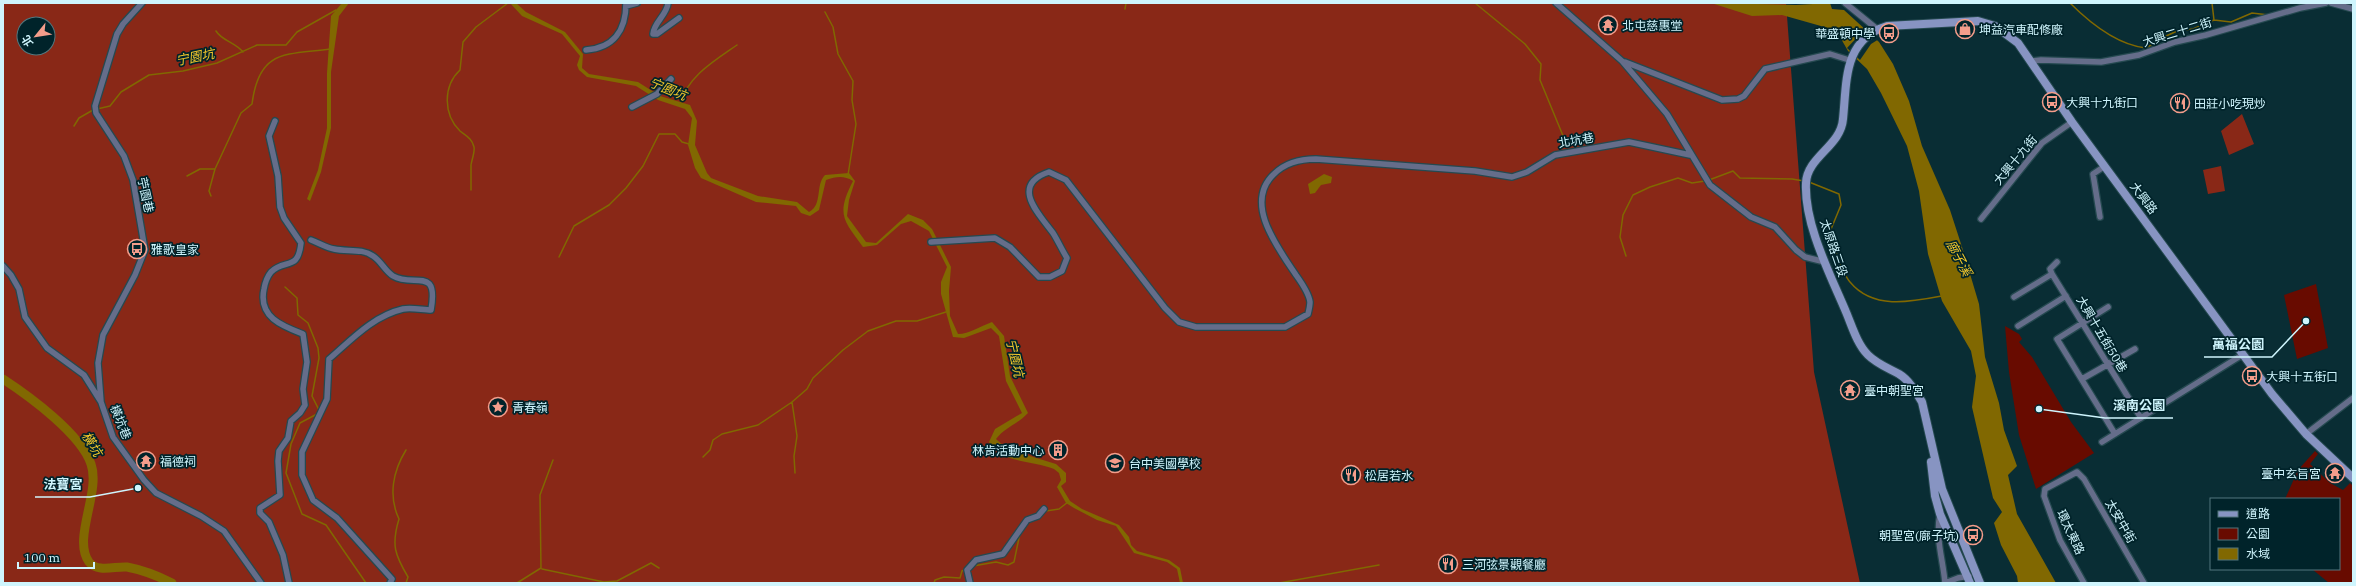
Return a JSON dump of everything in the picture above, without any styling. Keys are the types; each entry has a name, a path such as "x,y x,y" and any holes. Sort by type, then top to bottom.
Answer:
{"main road":[{"name":"大興路","path":"1876,31 1887,26 1978,21 1995,26 2014,39 2072,122 2177,262 2242,355 2306,434 2353,478"},
{"path":"1850,58 1860,44 1876,31"},
{"name":"太原路三段","path":"1850,58 1843,121 1836,141 1810,168 1806,183 1807,202 1825,262 1863,349 1880,364 1900,375 1916,391 1925,410 1942,489 1980,583"},
{"name":"太原路三段","path":"1928,426 1935,496 1940,514 1968,581"},
{"name":"太原路三段","path":"1977,574 1983,583"}],"street":[{"name":"苧園巷","path":"101,402 98,363 103,335 135,275 145,250 133,180 124,156 96,113 95,106 117,34 122,24 142,3"},
{"path":"586,50 598,49 614,38 626,19 626,4 637,3"},
{"path":"668,3 668,8 654,27 653,34 657,34 680,18"},
{"path":"1556,3 1622,61 1667,114 1690,155 1710,185 1751,217 1775,227 1796,250 1805,257 1825,262"},
{"path":"1845,3 1876,31"},
{"name":"大興二十二街","path":"2031,62 2040,60 2101,62 2139,55 2175,42 2206,36 2300,8 2326,3"},
{"path":"2331,3 2353,9"},
{"path":"1622,61 1722,100 1738,99 1744,96 1765,69 1830,54 1850,58"},
{"path":"632,107 657,94 671,79"},
{"path":"275,121 269,136 278,176 280,207 284,218 301,243 300,253 294,262 272,272 266,280 262,298 266,311 273,320 282,327 303,334 307,362 303,389 305,405 300,413 291,421 288,438 279,450 278,461 280,494 260,508 260,513 269,522 283,555 289,583"},
{"name":"大興十九街","path":"1981,219 2042,143 2072,122"},
{"name":"北坑巷","path":"932,242 995,238 1010,247 1039,277 1050,277 1062,271 1067,258 1054,235 1032,204 1029,193 1031,184 1038,176 1049,172 1066,180 1165,308 1179,322 1196,327 1285,327 1308,314 1310,301 1304,286 1278,247 1267,226 1261,197 1266,181 1280,168 1307,159 1446,169 1512,177 1526,172 1555,155 1630,142 1690,155"},
{"path":"2100,217 2093,174 2105,166"},
{"path":"311,240 334,249 357,250 373,255 393,276 423,281 430,285 432,290 431,310 404,309 381,318 372,323 329,359 328,399 302,452 302,475 313,500 337,518 392,579 390,583"},
{"path":"2014,297 2052,274 2050,269 2058,262"},
{"name":"橫坑巷","path":"3,266 12,275 19,289 25,317 47,348 84,375 101,402 113,437 144,480 156,493 202,516 224,531 261,583"},
{"name":"大興十五街50巷","path":"2052,274 2141,418"},
{"path":"2018,326 2066,296"},
{"path":"2108,307 2057,339 2115,434"},
{"path":"2082,379 2135,349"},
{"path":"2102,442 2242,355"},
{"path":"2306,434 2353,398"},
{"name":"環太東路","path":"2077,472 2045,489 2044,496 2060,540 2084,583"},
{"name":"太安中街","path":"2077,472 2084,479 2144,583"},
{"path":"970,583 967,570 973,562 1003,554 1027,520 1038,516 1044,509"},
{"path":"1940,514 1937,527 1945,583 1958,578 1968,581"},
{"path":"1960,583 1968,581 1977,574"}],"green space":[{"path":"2316,284 2328,348 2297,359 2284,295"},
{"path":"2005,326 2019,334 2022,339 2019,342 2032,357 2071,422 2094,453 2036,489 2019,435 2009,372"},
{"path":"2315,451 2318,454 2310,464 2330,483 2343,490 2350,483 2353,486 2353,583 2329,583 2313,570 2340,570 2340,498 2285,498 2298,470"}],"shaded area":[{"path":"3,3 1786,3 1814,372 1860,583 3,583"},
{"path":"2242,114 2254,144 2229,155 2221,131"},
{"path":"2221,166 2225,191 2208,194 2203,170"}],"water":[{"path":"342,3 349,3 339,16 331,72 331,128 321,172 310,201 307,199 318,170 327,128 327,73 331,16"},
{"path":"510,3 516,3 526,12 565,32 583,54 582,68 589,74 638,82 660,96 690,105 697,121 695,145 707,173 711,178 758,196 797,202 809,212 816,205 820,184 825,175 849,173 855,181 849,200 847,216 866,242 876,243 908,214 923,220 932,229 951,267 949,291 950,316 958,334 971,331 992,322 1004,336 1010,376 1028,413 1003,431 996,439 1007,449 1056,464 1066,473 1066,482 1061,486 1070,501 1082,509 1119,525 1129,537 1131,545 1137,551 1169,560 1180,568 1183,583 1180,583 1177,569 1167,562 1134,553 1116,526 1097,520 1066,503 1057,487 1061,480 1059,473 1054,469 1009,458 994,449 989,442 995,429 1022,413 1006,381 999,336 991,328 964,338 953,337 941,294 941,282 947,267 929,231 911,221 901,224 877,245 863,247 851,230 844,216 843,209 845,201 853,181 843,177 836,177 826,180 819,210 810,216 801,213 796,206 756,202 701,178 695,168 688,145 692,118 685,109 658,100 636,86 587,77 579,70 577,65 580,56 562,34 522,16"},
{"name":"廍子溪","path":"1711,3 1796,5 1830,3 1832,9 1844,10 1879,42 1893,64 1909,101 1922,146 1950,210 1979,304 1985,357 1999,403 2004,430 2017,466 2008,475 2017,514 2056,583 2018,583 2017,576 2001,545 1994,523 2002,512 1993,498 1972,407 1976,376 1971,351 1942,301 1928,254 1919,191 1907,146 1881,93 1867,69 1848,51 1840,37 1828,28 1782,15 1752,16"},
{"path":"1324,174 1332,177 1331,183 1321,185 1315,193 1310,194 1308,184"}],"pier":[{"path":"1866,28 1879,39 1871,44 1860,60 1847,48"}],"waterway":[{"path":"471,190 471,165 474,147 470,139 460,131 450,117 447,100 448,92 450,84 460,70 463,42 476,27 508,3"},
{"path":"1125,9 1126,3"},
{"path":"1475,3 1525,44 1541,64 1540,80 1566,143"},
{"path":"2070,3 2086,18 2115,38 2125,43 2146,48 2177,31 2193,29 2214,20 2231,22 2252,13 2269,15"},
{"path":"2212,3 2214,20"},
{"name":"宁園坑","path":"97,109 110,106 121,92 149,75 183,71 217,63 257,45 286,45 297,32 336,10"},
{"path":"825,12 833,27 838,54 853,81 852,100 856,124 848,175"},
{"path":"216,31 243,52"},
{"path":"680,104 684,94 695,77 711,63 737,45"},
{"path":"211,196 209,191 215,169 241,113 252,104 261,73 268,64 277,58 287,55 330,49"},
{"name":"宁園坑","path":"74,126 79,118 93,110"},
{"path":"559,257 574,226 609,205 626,188 643,166 659,134 675,134 682,142 689,144"},
{"path":"187,176 200,169 215,169"},
{"path":"1709,180 1733,171 1740,178 1792,179 1804,181"},
{"path":"1626,256 1620,237 1623,215 1633,195 1650,187 1678,178 1692,183 1705,181"},
{"path":"1809,182 1839,194 1841,205 1829,234 1847,278 1859,291 1870,297 1893,302 1905,302 1942,296"},
{"path":"285,287 297,298 298,315 308,323 318,348 319,358 312,396 319,410"},
{"path":"703,457 710,450 713,440 722,434 758,425 792,402 807,389 813,378 843,350 868,331 896,321 917,321 946,312"},
{"name":"橫坑","path":"3,379 40,405 66,428 77,440 91,464 93,488 84,541 85,552 89,562 102,568 133,568 172,583"},
{"path":"792,402 797,436 794,456 795,473"},
{"path":"317,414 300,423 291,444 286,473 302,514 326,525 366,583"},
{"path":"406,450 395,475 393,493 399,519 395,536 396,550 397,556 408,577 406,583"},
{"path":"517,583 541,568 540,495 553,460"},
{"path":"1046,511 1059,509 1068,502"},
{"path":"973,566 996,562 1008,565 1014,562 1020,533"},
{"path":"542,569 604,582 617,581 651,563 659,568"},
{"path":"1279,583 1379,565"},
{"path":"934,583 935,580 944,577 960,578 962,571 966,569"}],"place":[{"name":"北屯慈惠堂","path":"1608,25"},
{"name":"坤益汽車配修廠","path":"1965,29"},
{"name":"華盛頓中學","path":"1889,33"},
{"name":"大興十九街口","path":"2052,102"},
{"name":"田莊小吃現炒","path":"2180,103"},
{"name":"雅歌皇家","path":"137,249"},
{"name":"萬福公園","path":"2306,321"},
{"name":"大興十五街口","path":"2252,376"},
{"name":"臺中朝聖宮","path":"1850,390"},
{"name":"青春嶺","path":"498,407"},
{"name":"溪南公園","path":"2039,409"},
{"name":"林肯活動中心","path":"1058,450"},
{"name":"福德祠","path":"146,461"},
{"name":"台中美國學校","path":"1115,463"},
{"name":"臺中玄旨宮","path":"2335,473"},
{"name":"松居若水","path":"1351,475"},
{"name":"法寶宮","path":"138,488"},
{"name":"朝聖宮(廍子坑)","path":"1973,535"},
{"name":"三河弦景觀餐廳","path":"1448,564"}]}
